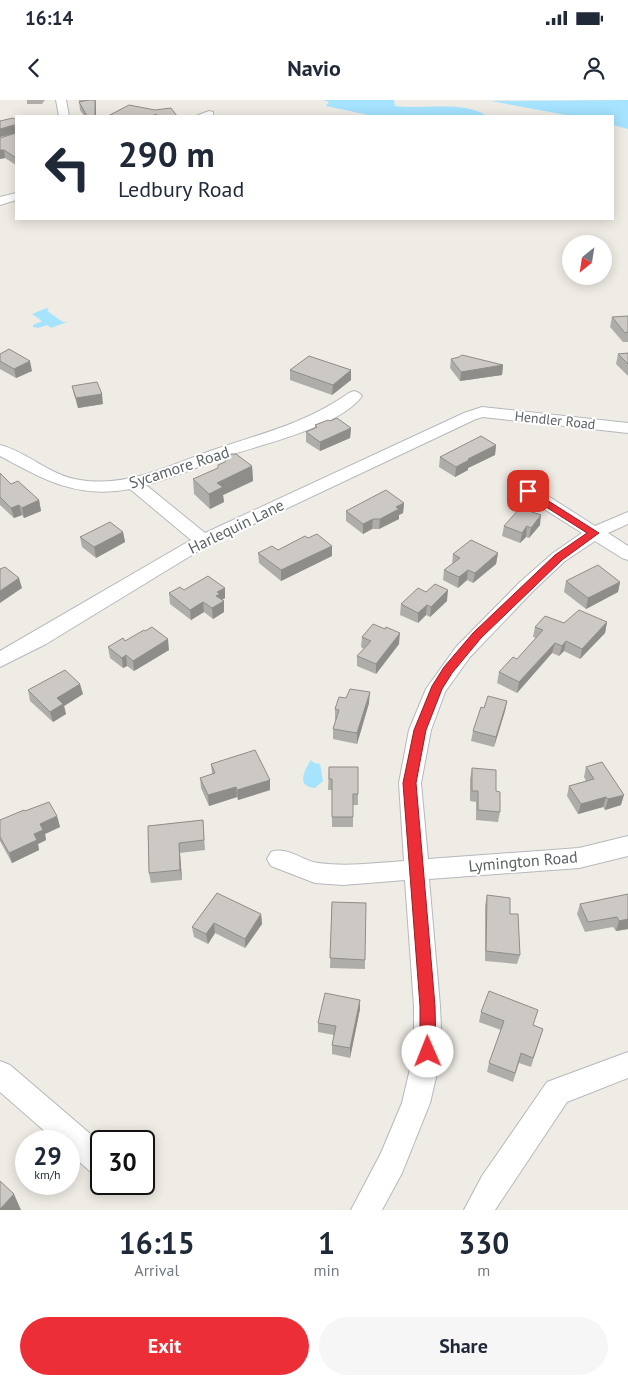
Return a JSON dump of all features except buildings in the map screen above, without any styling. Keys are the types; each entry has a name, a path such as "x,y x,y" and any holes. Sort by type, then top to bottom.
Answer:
{"street":[{"path":"61,100 64,115"},
{"path":"0,201 15,196"},
{"name":"Sycamore Road","path":"0,450 67,483 108,487 135,484 225,451 305,427 340,407 354,396"},
{"name":"Hendler Road","path":"482,412 628,428"},
{"name":"Harlequin Lane","path":"0,660 39,639 204,541 452,424 482,412"},
{"path":"135,484 204,541"},
{"path":"528,491 628,554"},
{"path":"366,1210 392,1163 416,1103 428,1052 427,1006 410,783 420,730 436,688 448,670 477,636 559,557 594,533 628,517"},
{"name":"Lymington Road","path":"279,859 316,873 343,875 416,868 510,864 579,858 628,846"},
{"path":"479,1210 492,1186 557,1092 628,1065"},
{"path":"0,1074 90,1152"}],"water":[{"path":"324,100 394,100 395,106 467,108 485,115 368,115 326,106 329,102"},
{"path":"628,100 628,129 614,125 614,115 566,115 491,101"},
{"path":"47,308 49,309 47,311 63,322 67,322 51,328 47,325 38,328 33,327 33,325 42,321 32,314"},
{"path":"311,760 314,763 320,764 323,781 315,788 309,787 303,781 304,773"}],"route":[{"path":"428,1052 427,1006 410,783 420,730 427,708 436,688 448,670 477,636 559,557 594,533 528,491"}]}
